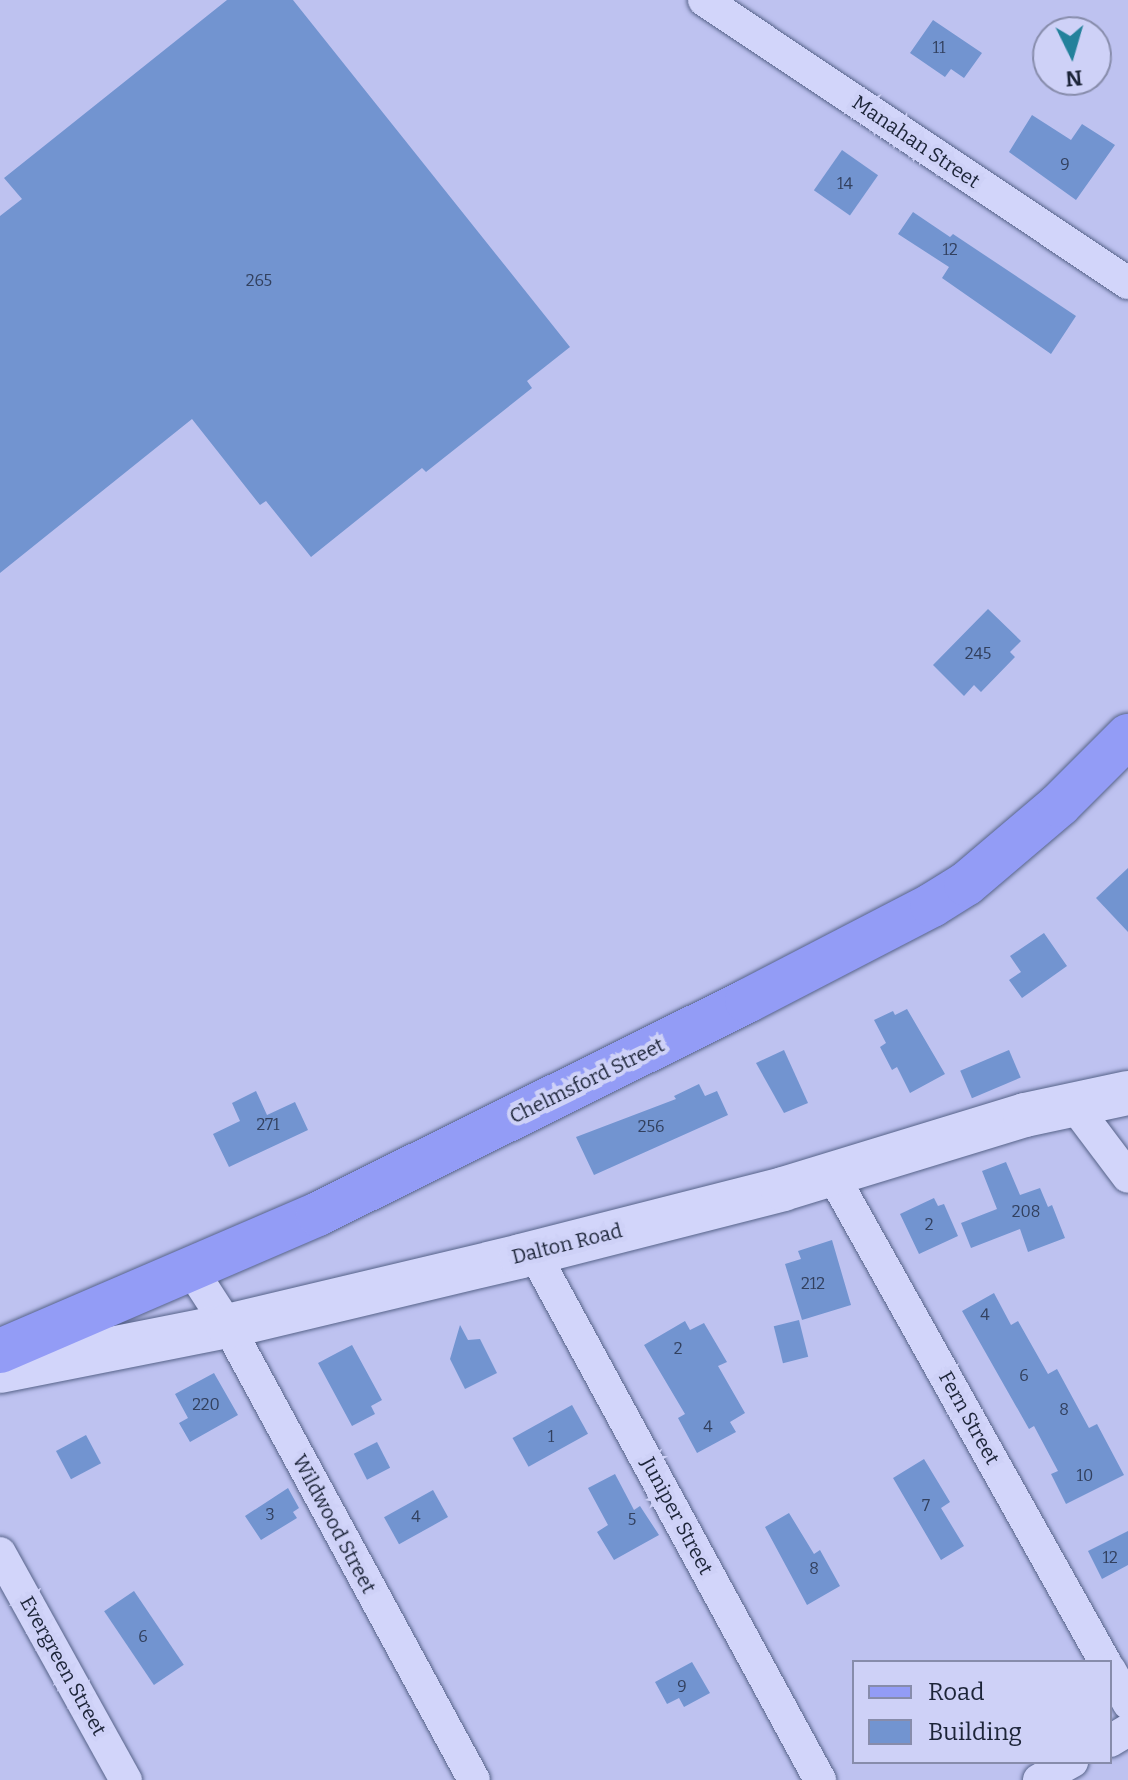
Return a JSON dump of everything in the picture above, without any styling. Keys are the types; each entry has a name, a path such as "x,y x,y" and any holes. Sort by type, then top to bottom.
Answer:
{"main road":[{"name":"Chelmsford Street","path":"0,1351 318,1214 747,1001 932,905 966,884 1059,805 1128,736"}],"street":[{"name":"Manahan Street","path":"704,0 1128,283"},
{"name":"Dalton Road","path":"0,1371 228,1326 534,1253 832,1174 1025,1115 1128,1093"},
{"path":"1073,1104 1128,1177"},
{"name":"Fern Street","path":"832,1174 1104,1660"},
{"name":"Juniper Street","path":"534,1253 820,1780"},
{"name":"Wildwood Street","path":"191,1269 228,1326 474,1780"},
{"name":"Evergreen Street","path":"0,1553 126,1780"},
{"path":"1112,1674 1128,1703"},
{"path":"1039,1780 1068,1764"}],"building":[{"path":"227,0 293,0 570,347 527,381 532,388 426,472 422,468 311,557 266,501 260,505 192,419 0,573 0,216 22,199 4,178"},
{"path":"933,20 982,53 964,78 951,69 945,77 910,53"},
{"path":"1032,115 1071,140 1082,124 1115,145 1076,200 1009,152"},
{"path":"842,150 878,175 850,215 814,190"},
{"path":"913,212 950,237 953,234 1076,316 1051,354 942,278 949,267 898,234"},
{"path":"988,609 1021,641 1010,652 1015,657 981,692 974,685 964,696 933,665"},
{"path":"1128,868 1128,932 1096,898"},
{"path":"1044,933 1067,966 1022,998 1009,980 1021,972 1010,956"},
{"path":"907,1009 945,1074 910,1093 897,1067 892,1070 880,1047 886,1043 874,1020 893,1011 895,1015"},
{"path":"784,1050 808,1103 784,1113 756,1063"},
{"path":"1009,1050 1021,1078 972,1098 960,1071"},
{"path":"699,1084 705,1096 717,1091 728,1115 594,1175 576,1137 676,1099 674,1096"},
{"path":"256,1091 267,1115 295,1102 308,1130 229,1167 213,1134 240,1121 232,1103"},
{"path":"1006,1162 1020,1195 1040,1188 1048,1207 1052,1205 1065,1238 1028,1252 1020,1229 971,1248 961,1223 997,1209 982,1171"},
{"path":"934,1198 938,1206 944,1204 958,1236 919,1254 900,1214"},
{"path":"832,1240 851,1305 802,1320 785,1264 801,1259 798,1251"},
{"path":"994,1293 1011,1325 1018,1321 1048,1374 1057,1369 1089,1428 1097,1424 1124,1475 1066,1504 1051,1474 1058,1471 1034,1426 1029,1429 962,1311"},
{"path":"799,1320 808,1357 783,1363 774,1326"},
{"path":"685,1321 690,1330 704,1323 727,1362 718,1366 745,1413 730,1422 736,1432 697,1453 678,1418 685,1414 644,1345"},
{"path":"460,1325 468,1340 480,1339 497,1373 465,1389 450,1359"},
{"path":"352,1345 382,1400 371,1406 375,1414 352,1426 318,1363"},
{"path":"214,1373 238,1415 190,1442 179,1423 188,1418 175,1394"},
{"path":"572,1405 588,1434 529,1467 513,1438"},
{"path":"86,1435 101,1463 71,1479 56,1451"},
{"path":"377,1442 390,1468 367,1480 354,1454"},
{"path":"924,1459 950,1502 941,1508 964,1546 941,1560 893,1478"},
{"path":"615,1474 634,1510 640,1506 659,1535 614,1560 597,1532 608,1525 588,1488"},
{"path":"288,1488 299,1508 293,1512 297,1518 261,1540 245,1516"},
{"path":"433,1490 448,1517 399,1544 384,1517"},
{"path":"789,1513 814,1554 820,1550 840,1586 807,1605 765,1527"},
{"path":"1128,1531 1128,1565 1102,1579 1088,1551"},
{"path":"134,1591 184,1665 154,1685 104,1611"},
{"path":"692,1662 710,1693 684,1707 679,1698 667,1704 655,1682"}]}
